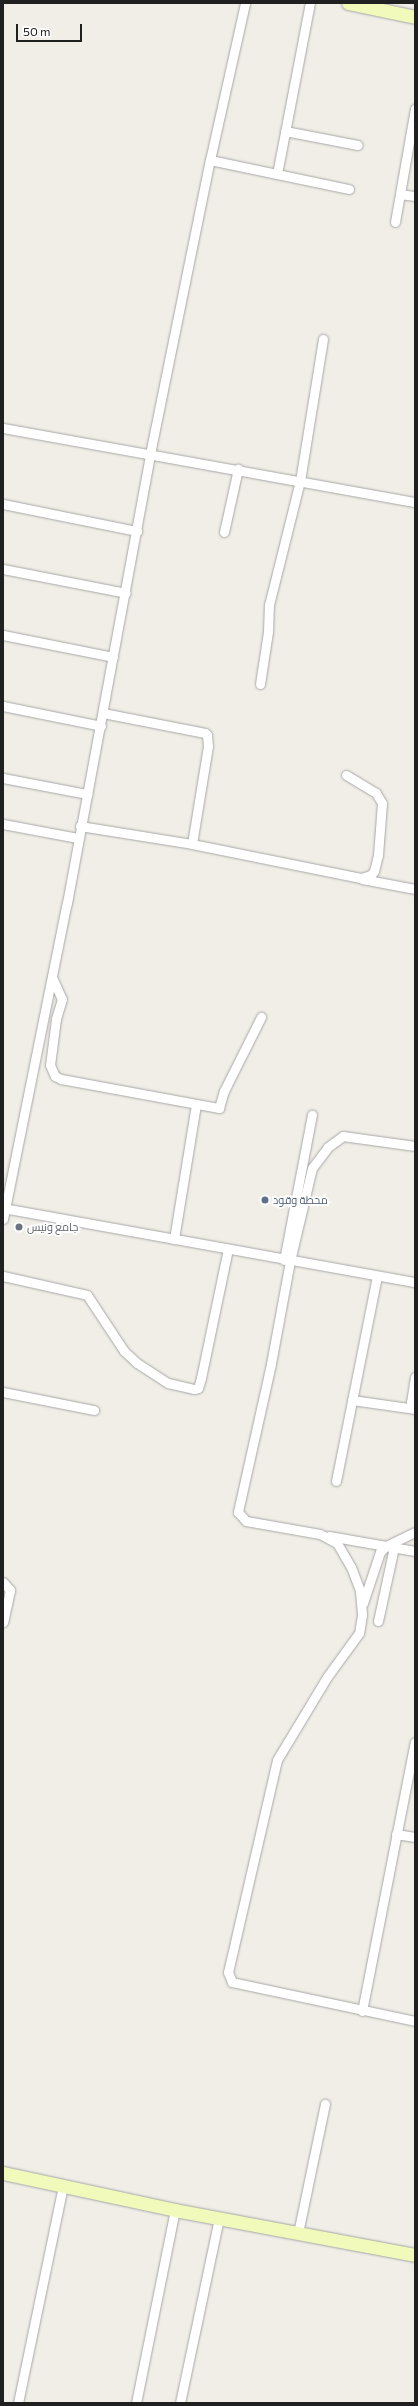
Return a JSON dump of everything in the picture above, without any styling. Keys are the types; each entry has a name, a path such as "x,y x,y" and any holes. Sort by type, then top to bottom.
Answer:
{"main road":[{"path":"348,3 415,17"},
{"path":"3,2173 175,2210 415,2255"}],"street":[{"path":"3,1220 4,1208 52,977 80,826 101,726 150,454 210,160 244,3"},
{"path":"277,174 310,3"},
{"path":"395,222 415,109"},
{"path":"285,130 358,145"},
{"path":"210,160 349,188"},
{"path":"400,194 415,196"},
{"path":"260,684 268,632 269,605 300,481 323,339"},
{"path":"3,428 415,502"},
{"path":"224,532 238,469"},
{"path":"3,504 137,531"},
{"path":"3,569 126,593"},
{"path":"3,635 113,656"},
{"path":"3,706 101,726"},
{"path":"103,713 205,732 207,735 208,746 192,844"},
{"path":"346,775 376,793 382,803 378,855 374,871 371,875 361,878"},
{"path":"3,778 87,794"},
{"path":"3,824 78,838"},
{"path":"80,826 192,844 415,889"},
{"path":"52,977 62,995 49,1060 50,1070 55,1076 167,1096 196,1105 219,1108 224,1091 261,1016"},
{"path":"174,1239 196,1105"},
{"path":"312,1115 271,1364 238,1512 246,1521 415,1551"},
{"path":"287,1261 312,1168 328,1147 343,1136 415,1146"},
{"path":"4,1208 287,1261 415,1282"},
{"path":"3,1276 87,1295 124,1351 137,1362 168,1383 194,1389 198,1388 202,1378 228,1249"},
{"path":"336,1481 377,1276"},
{"path":"415,1377 411,1402 415,1409"},
{"path":"3,1392 94,1410"},
{"path":"352,1400 415,1409"},
{"path":"415,1532 390,1547 376,1559 362,1605 359,1633 328,1677 277,1760 228,1972 232,1982 362,2011 415,2021"},
{"path":"320,1534 337,1542 343,1551 358,1585 362,1605"},
{"path":"378,1621 390,1547"},
{"path":"3,1582 10,1590 3,1622"},
{"path":"362,2011 415,1742"},
{"path":"396,1834 415,1837"},
{"path":"298,2233 325,2104"},
{"path":"18,2403 63,2185"},
{"path":"136,2403 175,2210"},
{"path":"180,2403 219,2218"}],"place":[{"name":"محطة وقود","path":"265,1200"},
{"name":"جامع ونيس","path":"19,1227"}]}
